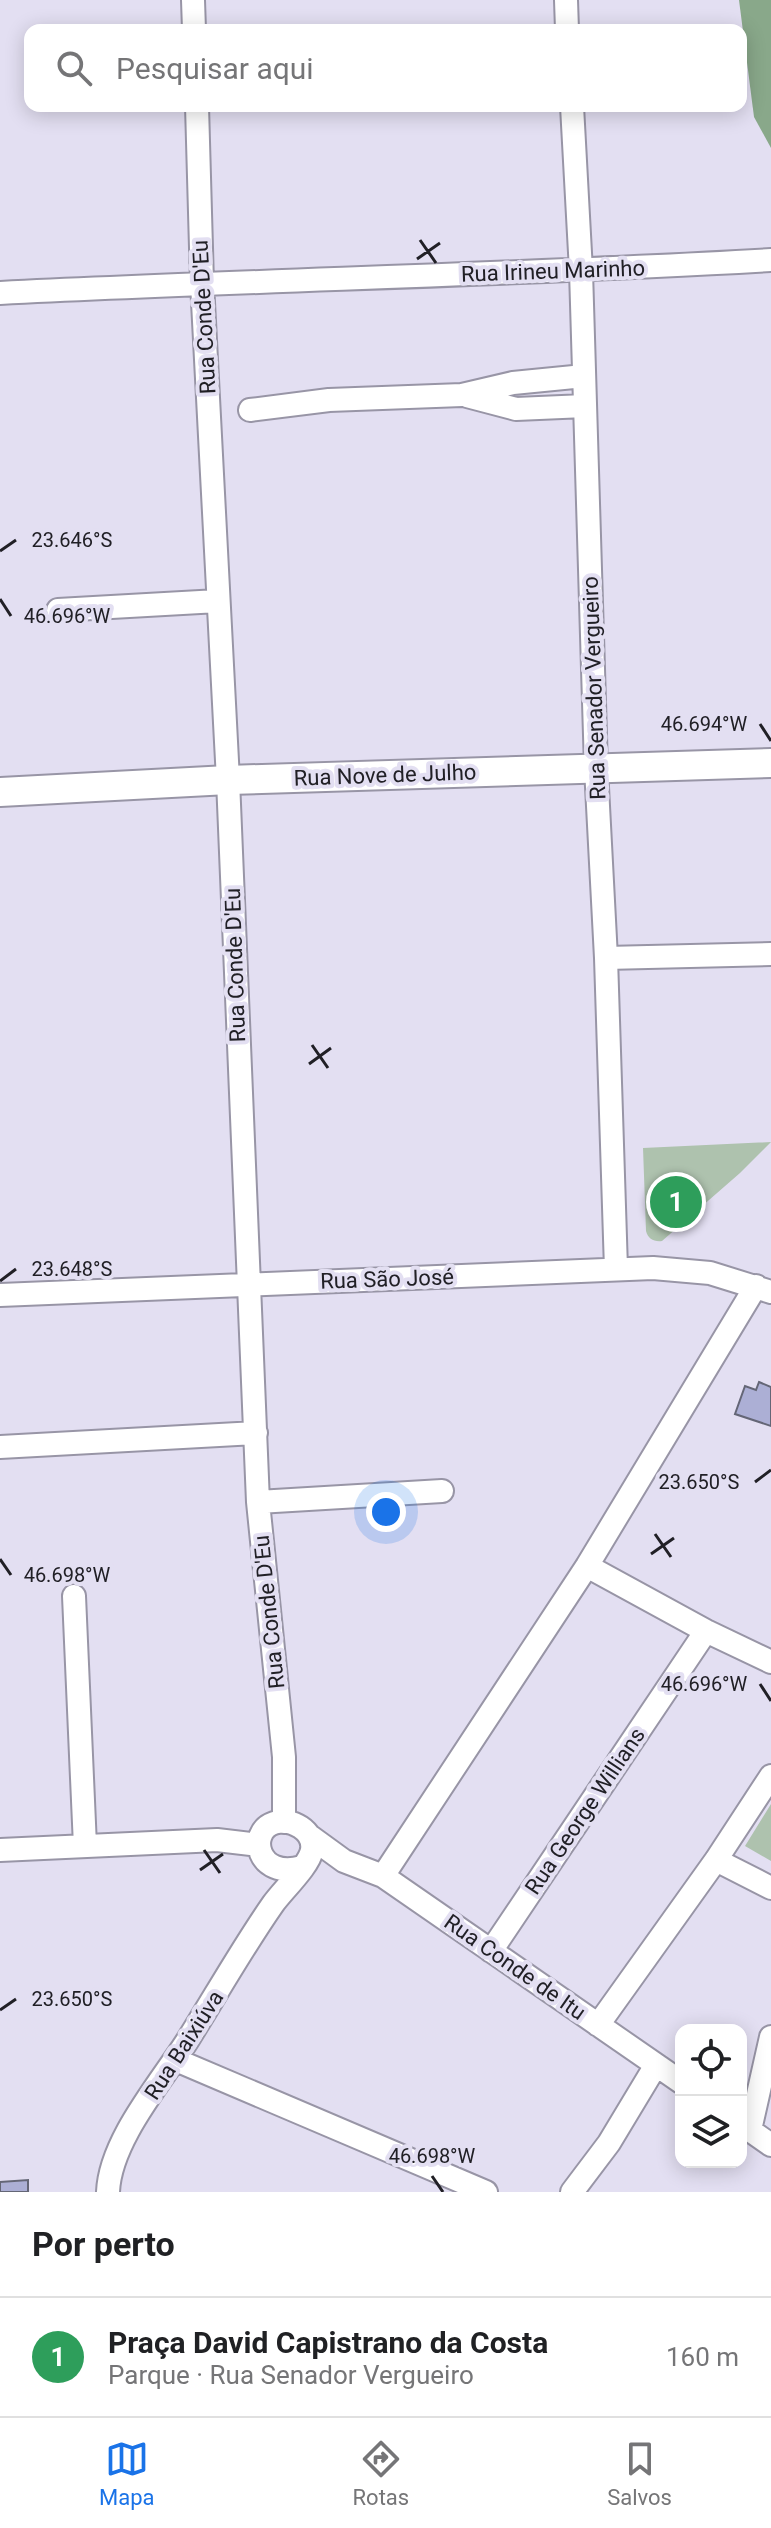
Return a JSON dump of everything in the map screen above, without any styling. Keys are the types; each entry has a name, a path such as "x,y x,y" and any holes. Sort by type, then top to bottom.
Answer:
{"street":[{"path":"193,0 194,24"},
{"path":"566,0 567,24"},
{"name":"Rua Conde D'Eu","path":"197,112 202,283 228,780 258,1502 284,1757 284,1822"},
{"name":"Rua Senador Vergueiro","path":"572,112 581,271 596,768 606,958 616,1269"},
{"name":"Rua Irineu Marinho","path":"0,293 581,271 771,260"},
{"path":"250,410 329,400 462,395 513,383 584,376"},
{"path":"462,395 516,409 585,406"},
{"path":"58,610 218,601"},
{"name":"Rua Nove de Julho","path":"0,792 228,780 771,763"},
{"path":"606,958 771,954"},
{"name":"Rua São José","path":"0,1295 616,1269 710,1273 764,1289"},
{"path":"383,1876 764,1289"},
{"path":"0,1447 256,1433"},
{"path":"258,1502 442,1491"},
{"path":"587,1566 706,1631 771,1662"},
{"path":"74,1596 85,1846"},
{"name":"Rua George Willians","path":"491,1951 706,1631"},
{"path":"598,2025 716,1860 771,1776"},
{"path":"284,1822 300,1827 311,1837 311,1851 273,1904 261,1836 270,1825 284,1822"},
{"name":"Rua Conde de Itu","path":"311,1837 344,1861 383,1876 675,2078"},
{"path":"0,1850 217,1840 264,1854 285,1871 303,1866"},
{"path":"716,1860 771,1888"},
{"name":"Rua Conde de Itu","path":"303,1866 344,1861"},
{"name":"Rua Baixiúva","path":"108,2192 109,2179 127,2133 273,1904"},
{"path":"747,2120 771,2037"},
{"path":"176,2060 486,2192"},
{"path":"572,2192 609,2143 656,2065"},
{"path":"747,2128 771,2145"}],"green space":[{"path":"739,0 771,0 771,148 754,117 747,62 747,24 742,24"},
{"path":"771,1142 662,1241 648,1236 643,1148"},
{"path":"771,1804 771,1861 745,1846"}],"building":[{"path":"759,1382 771,1387 771,1426 735,1414 745,1386 756,1390"},
{"path":"28,2180 28,2192 0,2192 0,2182"}],"place":[{"name":"Praça David Capistrano da Costa","path":"676,1202"}]}
